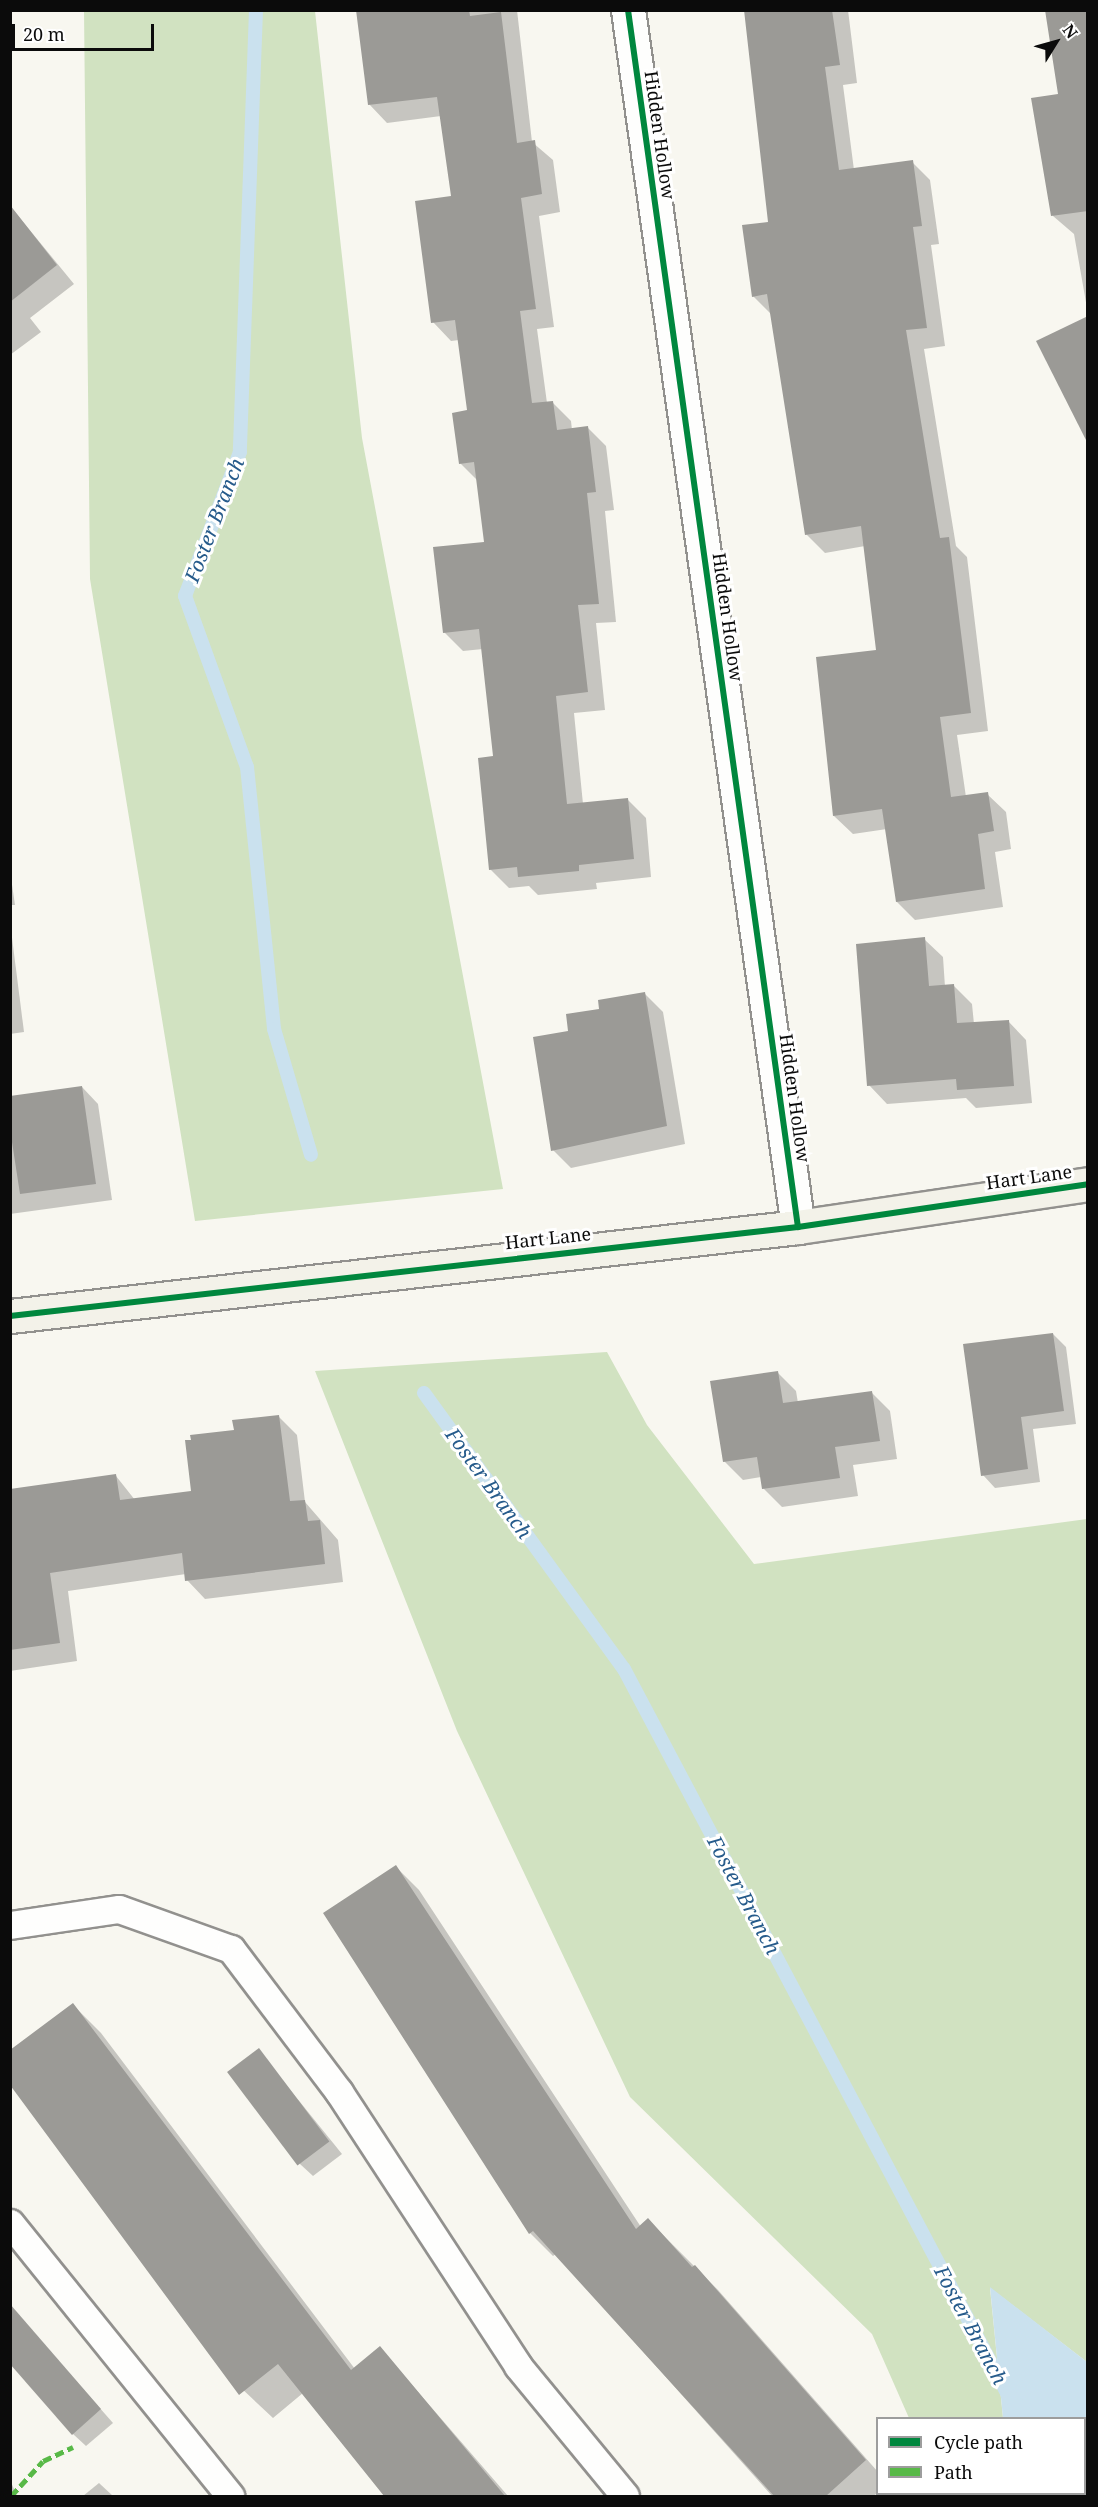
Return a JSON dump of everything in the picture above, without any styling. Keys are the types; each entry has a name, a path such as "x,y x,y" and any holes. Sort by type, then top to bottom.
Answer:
{"street":[{"name":"Hidden Hollow","path":"628,10 798,1227"},
{"name":"Hart Lane","path":"10,1316 798,1227 1088,1184"}],"lane":[{"path":"10,1925 119,1909 231,1949 339,2092 518,2366 625,2496"},
{"path":"10,2223 20,2251 230,2496"}],"green space":[{"path":"84,11 315,11 362,438 503,1189 195,1221 90,579"},
{"path":"607,1352 647,1425 754,1564 1087,1519 1087,2362 990,2288 1003,2417 909,2417 872,2334 630,2097 457,1731 315,1371"},
{"path":"942,2495 1030,2495 1030,2496"}],"water":[{"path":"990,2287 1087,2362 1087,2496 1058,2495 1086,2495 1086,2417 1003,2417"}],"building":[{"path":"356,10 469,10 470,16 501,12 517,143 535,140 542,194 521,198 536,309 520,311 532,403 553,401 557,430 588,426 596,492 587,493 599,604 578,605 588,692 556,696 567,804 628,798 634,859 579,865 579,871 518,877 517,867 489,870 478,758 493,756 479,629 443,633 433,547 484,542 474,462 459,464 452,413 467,410 455,320 431,323 415,201 451,196 437,97 368,105"},
{"path":"744,10 832,10 840,65 825,67 839,170 913,160 922,226 913,227 927,328 906,330 940,538 949,537 971,713 940,717 951,797 988,792 994,831 978,834 985,889 896,902 882,809 833,816 816,657 876,650 861,526 805,535 767,294 752,297 742,225 768,222"},
{"path":"1045,10 1088,10 1088,211 1051,216 1031,98 1058,94"},
{"path":"10,205 57,265 10,302"},
{"path":"1088,316 1088,444 1036,341"},
{"path":"925,937 929,986 954,984 957,1023 1009,1020 1014,1086 957,1090 956,1079 867,1086 856,944"},
{"path":"645,992 667,1126 551,1151 533,1037 568,1031 566,1014 599,1009 598,1000"},
{"path":"82,1086 96,1184 20,1194 10,1129 10,1096"},
{"path":"1053,1333 1064,1411 1021,1417 1028,1469 981,1476 963,1344"},
{"path":"778,1371 783,1403 872,1391 880,1441 835,1447 840,1478 762,1489 757,1457 723,1462 710,1381"},
{"path":"279,1415 290,1501 305,1500 308,1521 320,1520 325,1564 185,1581 182,1553 50,1573 60,1643 10,1650 10,1489 116,1474 120,1500 191,1491 185,1440 191,1440 190,1435 234,1430 232,1420"},
{"path":"396,1865 636,2229 648,2218 692,2267 695,2265 866,2460 826,2496 774,2496 533,2231 529,2234 323,1913"},
{"path":"73,2003 351,2370 380,2346 505,2496 384,2496 278,2364 239,2395 10,2085 10,2050"},
{"path":"259,2048 329,2141 297,2166 227,2072"},
{"path":"10,2304 101,2409 72,2435 10,2364"}],"waterway":[{"name":"Foster Branch","path":"256,10 240,452 185,596 247,767 274,1029 311,1155"},
{"name":"Foster Branch","path":"424,1393 624,1669 1007,2393 1028,2417"}],"marked path":[{"path":"11,2496 43,2461 73,2447"}],"cycle path":[{"path":"628,10 798,1227"},
{"path":"10,1316 798,1227 1088,1184"}]}
